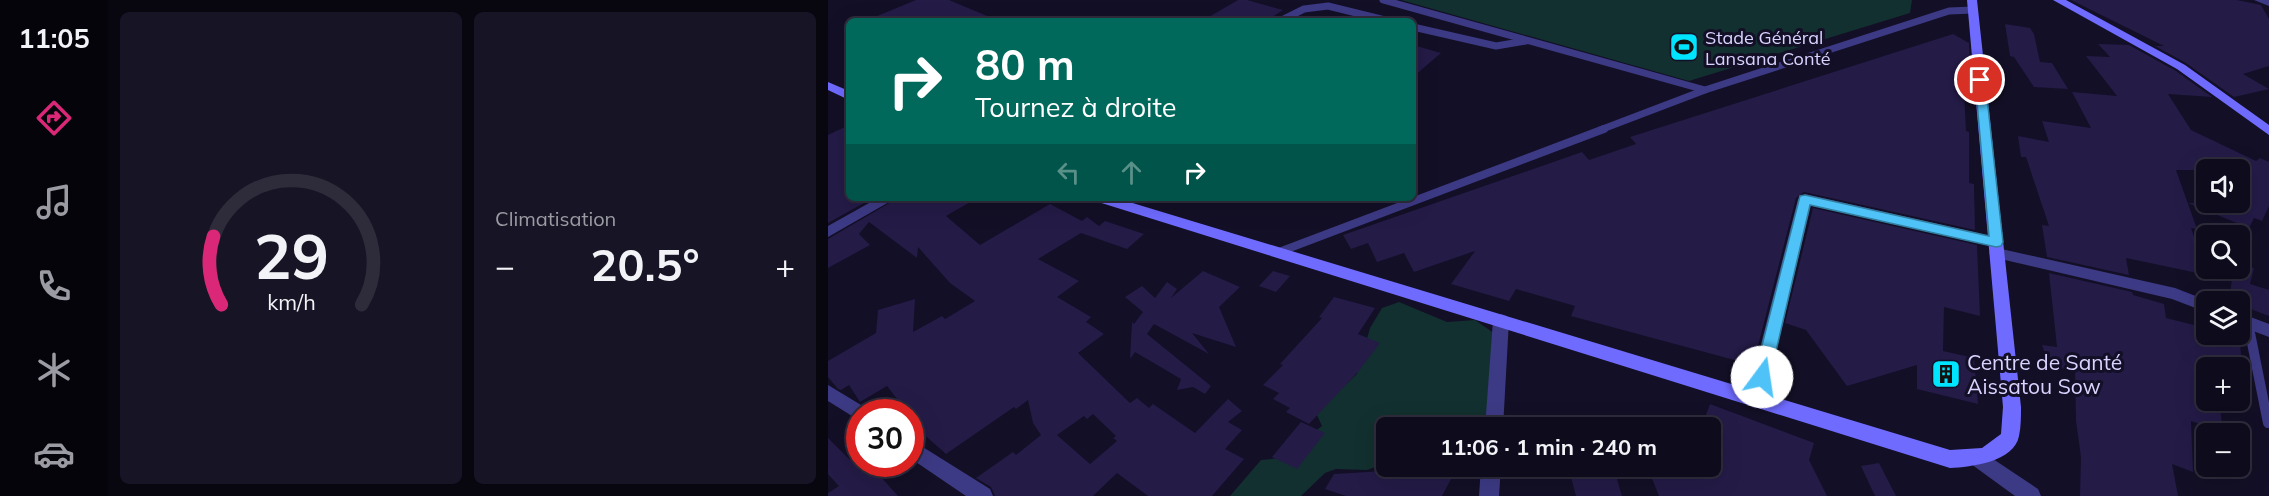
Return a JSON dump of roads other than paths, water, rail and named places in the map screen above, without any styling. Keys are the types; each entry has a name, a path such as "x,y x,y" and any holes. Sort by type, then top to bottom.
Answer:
{"street":[{"path":"2058,0 2181,67 2269,131"},
{"path":"2259,0 2269,3"},
{"path":"1110,201 1950,459 1978,458 1996,452 2010,437 2012,408 1972,5"},
{"path":"828,86 846,95"},
{"path":"1756,399 1805,199 2175,294 2196,302"},
{"path":"828,232 884,201"},
{"path":"1495,417 1501,320"},
{"path":"2250,323 2269,331"},
{"path":"828,392 846,404"},
{"path":"924,456 983,496"},
{"path":"1978,458 2031,496"},
{"path":"1489,496 1490,477"}],"lane":[{"path":"1383,0 1705,90"},
{"path":"1416,200 1705,90 1972,5"},
{"path":"1286,18 1304,9 1328,6 1377,18"},
{"path":"1416,28 1496,46 1528,40"},
{"path":"1279,252 1413,201"},
{"path":"2250,345 2268,423"}],"place":[{"name":"Stade Général Lansana Conté","path":"1684,47"},
{"name":"Centre de Santé Aissatou Sow","path":"1946,374"}]}
